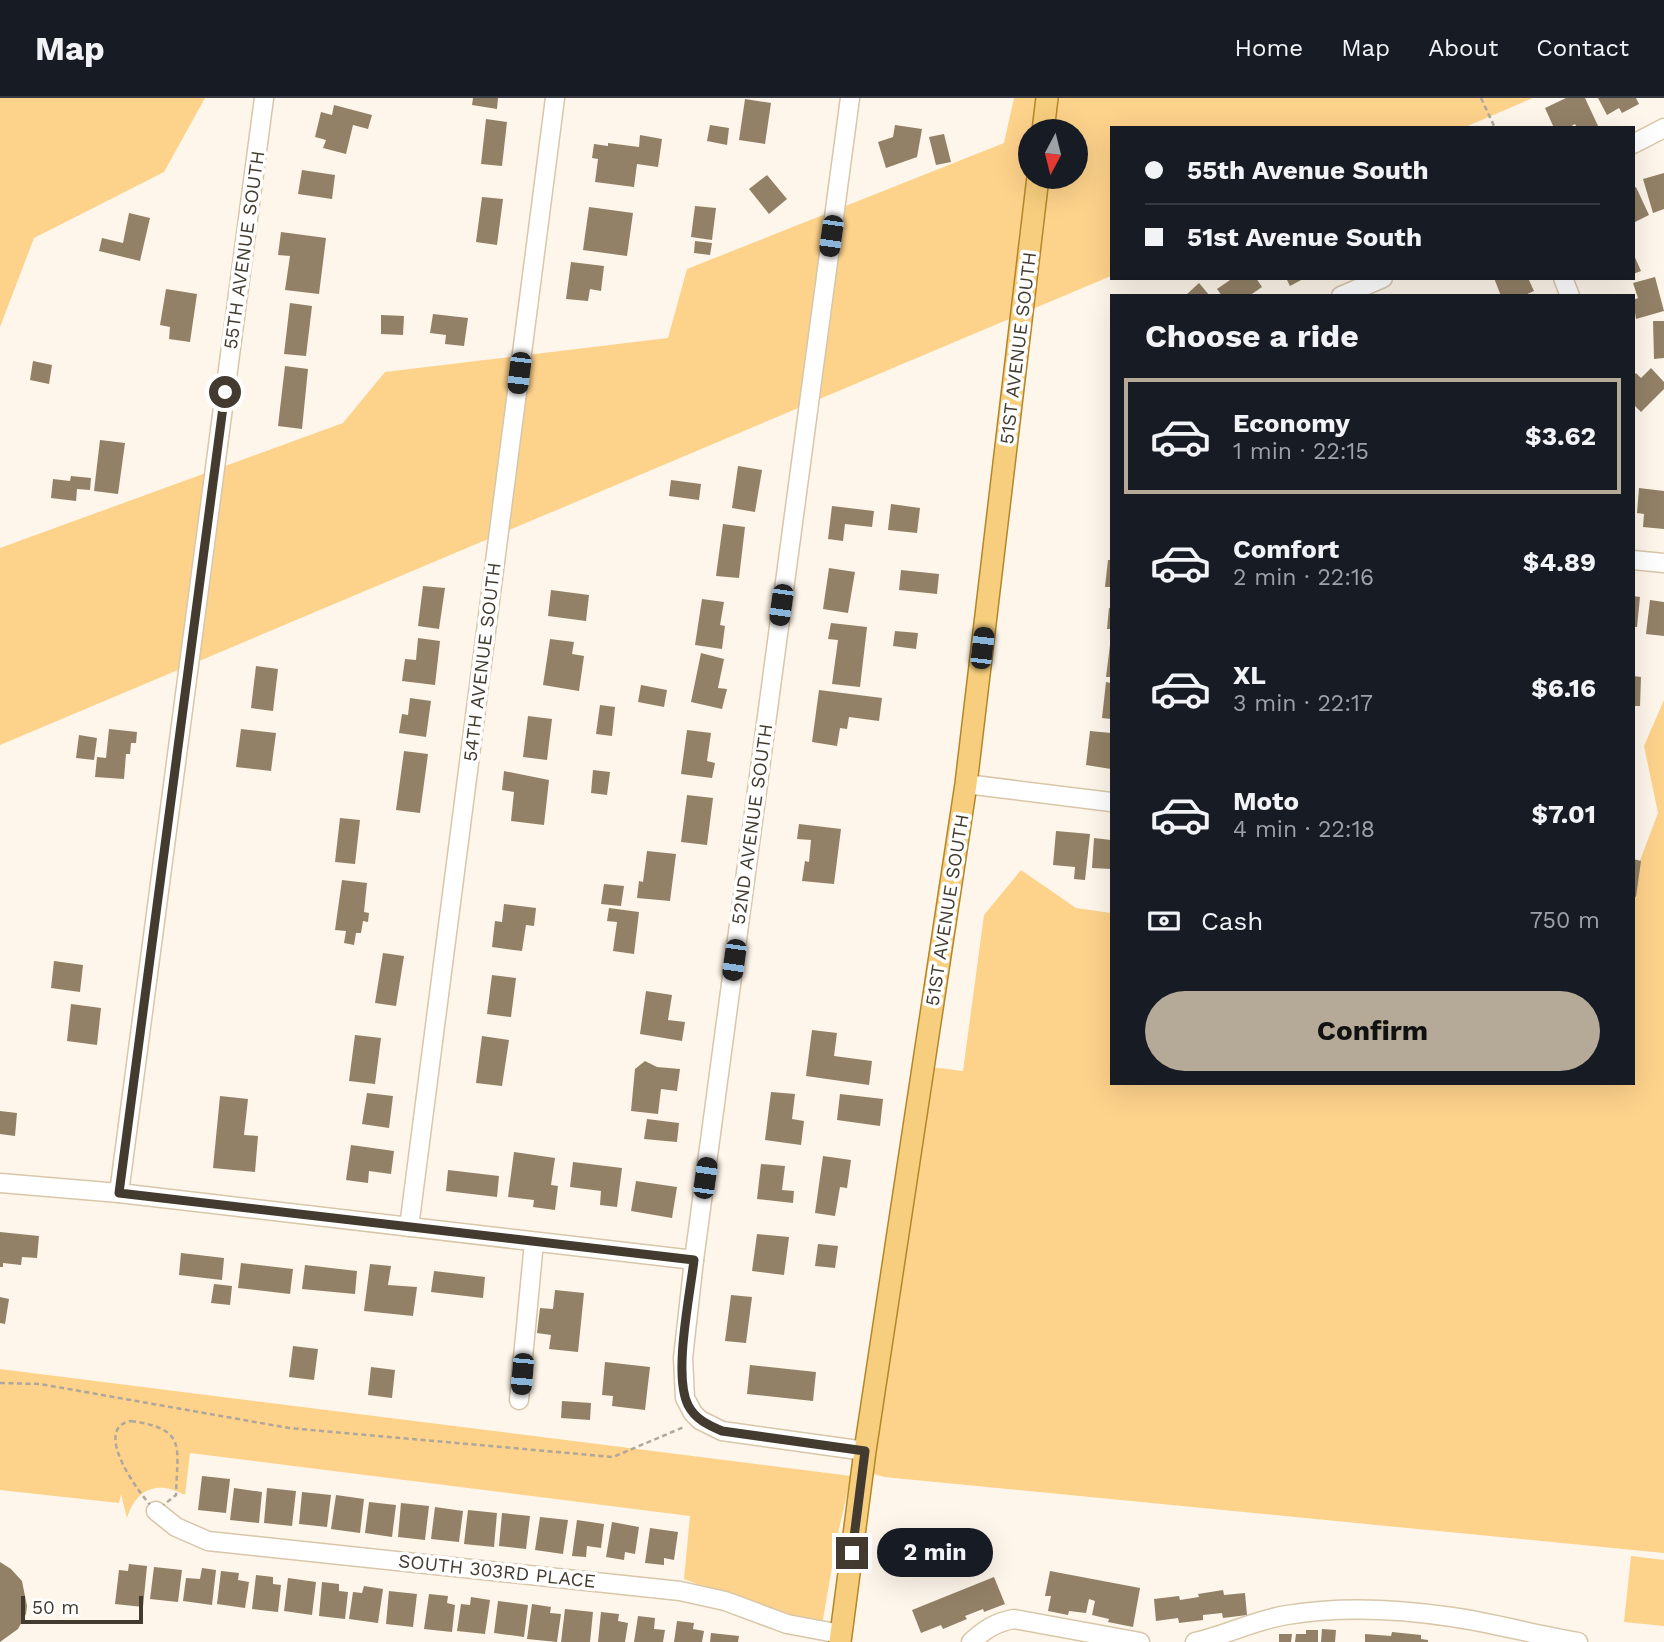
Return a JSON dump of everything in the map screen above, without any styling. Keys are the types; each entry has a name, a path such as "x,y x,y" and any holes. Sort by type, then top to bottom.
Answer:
{"main road":[{"path":"1045,119 1047,98"},
{"name":"51ST AVENUE SOUTH","path":"840,1638 865,1451 966,784 1037,189"}],"street":[{"name":"55TH AVENUE SOUTH","path":"119,1193 264,98"},
{"name":"54TH AVENUE SOUTH","path":"409,1227 555,98"},
{"name":"52ND AVENUE SOUTH","path":"700,1420 688,1406 683,1376 694,1260 850,98"},
{"path":"1635,143 1664,128"},
{"path":"1346,294 1378,280"},
{"path":"1635,560 1664,563"},
{"path":"966,784 1110,802"},
{"path":"0,1183 119,1193 694,1260"},
{"path":"519,1400 534,1242"},
{"path":"700,1420 722,1431 865,1451"},
{"name":"SOUTH 303RD PLACE","path":"156,1511 176,1527 208,1541 680,1591 725,1601 787,1625 840,1638"},
{"path":"1195,1642 1241,1626 1314,1611 1453,1617 1578,1642"},
{"path":"971,1642 990,1626 1014,1619 1140,1642"}],"path":[{"path":"1481,98 1494,126"},
{"path":"0,1382 40,1384 289,1428 613,1457 700,1420"},
{"path":"131,1421 155,1424 175,1438 176,1494 156,1511 142,1498 118,1455 118,1431 122,1423 131,1421"}],"shaded area":[{"path":"0,98 205,98 164,172 34,238 0,327"},
{"path":"1014,98 1533,98 1468,126 1110,126 1110,276 0,745 0,548 343,423 385,372 668,338 687,269 1004,143"},
{"path":"1664,700 1664,1553 884,1477 862,1471 923,1066 963,1071 984,915 1021,870 1076,908 1110,913 1110,1085 1635,1085 1635,874 1658,813 1644,746"},
{"path":"0,1369 851,1476 821,1631 684,1579 690,1516 190,1453 185,1495 166,1488 149,1490 136,1500 127,1518 121,1494 119,1503 0,1490"},
{"path":"1631,1556 1664,1560 1664,1626 1624,1622"}],"building":[{"path":"473,98 498,98 497,109 472,105"},
{"path":"1566,98 1585,98 1598,126 1553,126 1545,108"},
{"path":"1598,98 1636,98 1639,104 1622,113 1619,108 1607,115"},
{"path":"745,99 771,103 765,144 739,140"},
{"path":"334,105 372,115 368,129 353,125 346,154 323,148 326,140 315,137 321,112 332,115"},
{"path":"486,119 507,122 502,166 481,164"},
{"path":"710,125 729,128 727,145 707,141"},
{"path":"895,125 922,129 917,157 886,168 878,142 893,137"},
{"path":"944,134 951,162 936,165 929,137"},
{"path":"640,135 662,139 658,167 637,164 634,187 595,182 598,159 592,158 594,144 639,147"},
{"path":"302,170 335,175 332,199 298,194"},
{"path":"1664,173 1664,209 1653,213 1643,179"},
{"path":"767,175 787,199 769,214 749,189"},
{"path":"1635,188 1649,215 1635,222"},
{"path":"482,197 503,199 497,245 476,242"},
{"path":"695,206 716,208 712,240 691,237"},
{"path":"589,207 633,213 627,256 583,250"},
{"path":"129,213 150,218 140,261 99,251 102,238 123,243"},
{"path":"281,232 326,238 319,294 285,290 290,256 278,255"},
{"path":"695,241 712,243 710,255 694,253"},
{"path":"1635,258 1641,271 1635,273"},
{"path":"571,262 604,266 601,291 590,289 588,301 566,299"},
{"path":"1655,277 1664,311 1636,319 1635,299 1638,298 1633,283"},
{"path":"1230,280 1257,280 1262,287 1252,294 1221,294 1217,289"},
{"path":"1287,280 1301,280 1290,286"},
{"path":"1495,280 1529,280 1534,291 1527,294 1500,294"},
{"path":"1199,283 1208,294 1187,294"},
{"path":"166,289 197,294 190,342 169,339 170,327 160,325"},
{"path":"290,303 312,306 306,356 284,354"},
{"path":"433,314 468,318 464,346 445,344 446,335 430,333"},
{"path":"381,315 404,316 403,335 381,334"},
{"path":"1653,321 1664,321 1664,358 1654,359"},
{"path":"33,361 52,365 49,384 30,380"},
{"path":"285,366 308,369 302,429 278,426"},
{"path":"1651,368 1664,382 1664,389 1641,412 1635,406 1636,373 1641,378"},
{"path":"100,440 125,443 118,494 94,491"},
{"path":"738,466 762,470 755,512 732,508"},
{"path":"71,476 91,478 90,490 77,489 76,501 51,498 53,479 70,481"},
{"path":"671,480 701,484 699,500 669,496"},
{"path":"1639,488 1664,491 1664,529 1643,527 1644,514 1637,513"},
{"path":"891,504 920,508 917,533 888,530"},
{"path":"832,506 874,511 872,527 845,524 843,541 828,539"},
{"path":"723,524 745,527 739,578 716,576"},
{"path":"1108,560 1110,560 1110,587 1105,587"},
{"path":"829,568 855,572 848,613 823,609"},
{"path":"901,570 939,574 937,594 899,590"},
{"path":"423,586 445,588 439,629 418,626"},
{"path":"551,590 589,595 586,621 548,616"},
{"path":"1635,596 1640,597 1635,627"},
{"path":"702,599 724,602 720,625 725,626 722,649 695,645"},
{"path":"1650,600 1664,602 1664,636 1646,634"},
{"path":"1109,608 1110,608 1110,629 1107,629"},
{"path":"831,623 867,627 860,687 832,684 838,640 828,639"},
{"path":"895,631 918,633 916,649 893,646"},
{"path":"418,638 440,641 435,685 402,681 405,659 416,660"},
{"path":"550,639 574,642 572,654 584,656 579,691 543,685"},
{"path":"1110,645 1110,677 1106,677"},
{"path":"701,653 724,659 718,688 727,689 722,709 691,702"},
{"path":"256,666 278,669 273,711 251,708"},
{"path":"1635,676 1641,677 1640,706 1635,706"},
{"path":"1106,682 1110,683 1110,719 1102,718"},
{"path":"641,685 667,690 664,707 638,702"},
{"path":"819,690 882,698 879,721 849,717 847,729 840,728 837,746 812,742"},
{"path":"410,698 431,701 426,737 399,733 402,714 408,715"},
{"path":"600,705 615,707 612,736 596,734"},
{"path":"528,716 552,719 547,760 523,757"},
{"path":"109,729 137,732 136,743 131,743 130,754 126,754 124,779 95,777 97,757 106,758"},
{"path":"241,729 276,733 271,771 236,767"},
{"path":"687,730 711,733 707,761 715,763 712,778 681,774"},
{"path":"1090,731 1110,733 1110,769 1086,765"},
{"path":"79,735 97,738 94,760 76,758"},
{"path":"404,751 428,754 420,813 396,810"},
{"path":"593,770 610,772 607,795 591,793"},
{"path":"504,771 549,780 544,825 511,821 514,792 502,790"},
{"path":"687,795 713,798 707,845 681,842"},
{"path":"340,818 360,820 355,864 335,862"},
{"path":"799,824 841,829 834,884 802,881 805,861 809,862 811,840 797,839"},
{"path":"1056,831 1090,834 1085,880 1074,879 1075,867 1053,865"},
{"path":"1094,838 1110,840 1110,869 1092,868"},
{"path":"647,851 676,854 670,901 637,898 639,881 643,882"},
{"path":"1635,860 1641,861 1635,897"},
{"path":"342,880 367,883 364,912 369,913 368,922 363,921 361,933 356,933 354,945 344,943 346,931 335,930"},
{"path":"604,884 624,886 621,906 601,904"},
{"path":"504,904 536,908 534,926 526,925 522,951 492,947 495,921 502,922"},
{"path":"609,908 639,912 634,954 613,951 617,922 607,921"},
{"path":"383,953 404,956 396,1006 375,1003"},
{"path":"54,961 83,965 80,992 51,988"},
{"path":"492,975 516,978 511,1017 487,1014"},
{"path":"646,991 672,995 668,1020 685,1022 682,1041 640,1034"},
{"path":"71,1004 101,1008 97,1045 67,1041"},
{"path":"812,1030 837,1033 834,1056 872,1061 869,1085 806,1076"},
{"path":"355,1035 381,1038 375,1084 349,1081"},
{"path":"482,1036 509,1040 502,1086 476,1083"},
{"path":"645,1061 657,1067 680,1069 677,1091 661,1089 658,1114 631,1111 635,1069"},
{"path":"771,1092 795,1094 792,1119 804,1121 801,1145 765,1140"},
{"path":"367,1093 393,1096 389,1128 362,1124"},
{"path":"840,1094 883,1099 880,1126 837,1120"},
{"path":"220,1096 248,1099 244,1135 258,1136 255,1172 213,1168"},
{"path":"0,1111 17,1113 15,1136 0,1134"},
{"path":"647,1119 679,1123 677,1142 644,1139"},
{"path":"351,1145 394,1151 391,1174 369,1171 368,1183 346,1180"},
{"path":"514,1152 555,1158 551,1185 558,1186 555,1210 533,1207 534,1200 508,1197"},
{"path":"823,1156 851,1160 847,1188 840,1187 835,1216 815,1213"},
{"path":"573,1162 622,1168 617,1207 600,1205 601,1191 570,1187"},
{"path":"761,1164 785,1166 782,1190 794,1191 793,1203 757,1199"},
{"path":"448,1170 499,1176 497,1197 446,1191"},
{"path":"636,1181 677,1187 672,1218 631,1211"},
{"path":"0,1232 39,1236 37,1258 22,1257 21,1265 3,1263 3,1267 0,1267"},
{"path":"757,1234 789,1237 784,1275 752,1271"},
{"path":"818,1244 838,1246 835,1268 815,1266"},
{"path":"181,1253 224,1258 222,1280 179,1275"},
{"path":"241,1263 293,1269 290,1294 238,1288"},
{"path":"370,1264 391,1266 388,1285 417,1287 413,1316 364,1311"},
{"path":"305,1265 357,1271 355,1294 302,1289"},
{"path":"434,1271 485,1277 483,1298 431,1292"},
{"path":"214,1284 232,1286 230,1305 211,1303"},
{"path":"555,1290 584,1293 578,1352 549,1349 551,1335 537,1333 540,1308 553,1309"},
{"path":"731,1295 752,1297 746,1343 725,1341"},
{"path":"0,1297 9,1299 5,1324 0,1323"},
{"path":"293,1346 318,1349 314,1380 289,1377"},
{"path":"605,1362 650,1367 645,1410 612,1406 613,1396 602,1395"},
{"path":"750,1365 816,1372 813,1401 747,1394"},
{"path":"371,1367 395,1370 392,1398 368,1395"},
{"path":"562,1401 591,1403 590,1420 561,1418"},
{"path":"202,1476 230,1479 226,1513 198,1510"},
{"path":"234,1488 262,1492 259,1523 230,1520"},
{"path":"267,1488 296,1491 292,1526 264,1523"},
{"path":"302,1492 331,1495 327,1527 299,1524"},
{"path":"336,1495 364,1499 360,1533 331,1529"},
{"path":"369,1502 396,1505 392,1537 365,1533"},
{"path":"401,1503 429,1506 425,1540 398,1537"},
{"path":"435,1507 463,1511 459,1542 431,1539"},
{"path":"468,1510 497,1513 494,1547 464,1544"},
{"path":"502,1513 530,1516 526,1549 499,1546"},
{"path":"540,1517 568,1520 563,1554 535,1550"},
{"path":"577,1520 604,1524 601,1548 587,1546 586,1557 572,1556"},
{"path":"612,1522 639,1527 635,1554 625,1552 624,1560 606,1557"},
{"path":"650,1528 678,1532 674,1560 664,1558 664,1565 645,1563"},
{"path":"0,1562 22,1581 27,1606 18,1629 0,1642"},
{"path":"129,1564 147,1566 143,1607 115,1604 119,1570 128,1571"},
{"path":"154,1567 182,1570 178,1602 150,1599"},
{"path":"202,1568 216,1570 212,1605 183,1601 186,1578 200,1579"},
{"path":"221,1571 239,1573 238,1580 249,1582 245,1608 217,1604"},
{"path":"1050,1571 1140,1588 1133,1627 1108,1622 1109,1619 1092,1615 1095,1601 1089,1599 1086,1613 1069,1611 1068,1615 1048,1611 1051,1596 1045,1596"},
{"path":"256,1575 273,1577 273,1584 281,1585 278,1612 252,1609"},
{"path":"994,1577 1005,1604 965,1616 967,1619 943,1629 941,1625 921,1633 912,1610"},
{"path":"288,1578 316,1582 312,1615 284,1611"},
{"path":"322,1582 339,1584 339,1591 348,1592 345,1619 319,1616"},
{"path":"364,1586 383,1589 378,1623 349,1619 353,1592 362,1593"},
{"path":"1223,1590 1224,1595 1245,1593 1247,1615 1223,1618 1222,1613 1203,1615 1203,1620 1179,1623 1178,1618 1156,1621 1154,1599 1179,1596 1180,1600"},
{"path":"389,1591 417,1594 413,1627 386,1624"},
{"path":"429,1594 448,1596 447,1603 455,1605 452,1632 424,1629"},
{"path":"471,1597 490,1600 485,1634 457,1631 461,1604 470,1605"},
{"path":"498,1601 528,1605 524,1637 494,1633"},
{"path":"532,1604 551,1607 550,1613 561,1614 557,1642 527,1639"},
{"path":"565,1609 593,1612 590,1642 561,1642"},
{"path":"601,1612 619,1614 618,1621 628,1623 625,1642 598,1642"},
{"path":"638,1616 655,1618 654,1629 665,1630 663,1642 634,1642"},
{"path":"677,1621 694,1623 693,1629 704,1631 702,1642 674,1642"},
{"path":"1322,1629 1336,1630 1335,1642 1321,1642"},
{"path":"1306,1630 1318,1630 1318,1642 1295,1642 1296,1634 1306,1634"},
{"path":"1392,1632 1421,1635 1421,1639 1428,1642 1365,1642 1365,1634 1391,1636"},
{"path":"711,1633 739,1636 738,1642 710,1642"},
{"path":"1279,1634 1292,1634 1291,1642 1279,1642"}],"route":[{"path":"225,392 119,1193 694,1260 683,1358 685,1398 688,1406 700,1420 722,1431 865,1451 852,1553"}]}
